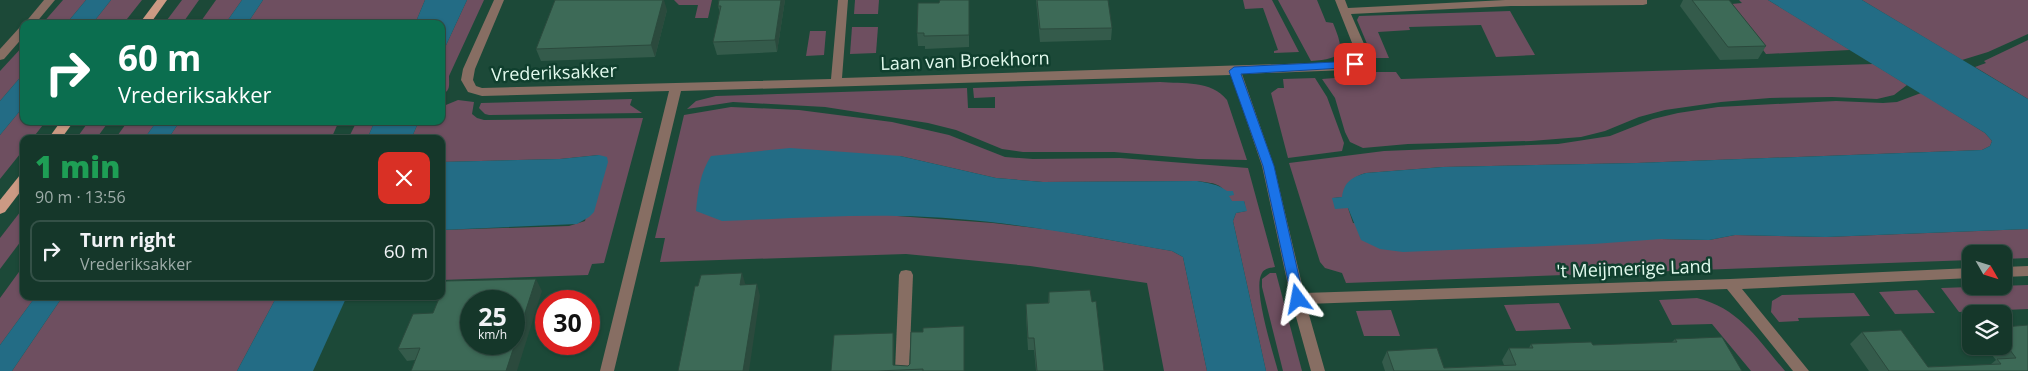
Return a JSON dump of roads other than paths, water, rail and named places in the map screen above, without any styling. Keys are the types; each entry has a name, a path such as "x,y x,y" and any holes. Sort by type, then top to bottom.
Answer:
{"main road":[{"path":"147,20 162,0"},
{"path":"57,135 65,125"},
{"path":"0,209 20,183"}],"street":[{"path":"32,20 50,0"},
{"name":"Vrederiksakker","path":"499,0 469,69 467,80 472,89 482,92 676,87"},
{"path":"836,83 844,0"},
{"path":"1318,371 1298,299 1268,166 1234,71 1355,64 1360,62 1362,53 1340,0"},
{"path":"1345,11 1510,2 1643,2"},
{"path":"0,56 20,34"},
{"name":"Laan van Broekhorn","path":"676,87 1234,71"},
{"path":"607,371 676,87"},
{"path":"2012,272 2028,271"},
{"name":"'t Meijmerige Land","path":"1298,299 1962,274"},
{"path":"902,371 906,275"},
{"path":"1730,284 1802,371"}],"water":[{"path":"86,0 111,0 95,20 69,20"},
{"path":"242,0 263,0 250,20 228,20"},
{"path":"425,0 467,0 445,47 445,20 417,20"},
{"path":"1768,0 1862,0 2028,99 2028,229 1826,237 1735,235 1709,240 1661,239 1593,244 1403,252 1380,249 1361,240 1348,208 1335,209 1332,198 1342,197 1345,187 1350,181 1366,173 1443,167 1637,163 1982,150 1990,146 1992,141 1985,133"},
{"path":"20,78 20,111 0,135 0,101"},
{"path":"154,125 177,125 171,135 147,135"},
{"path":"373,125 417,125 413,135 369,135"},
{"path":"790,148 900,156 996,178 1043,182 1197,181 1216,185 1227,191 1233,191 1234,195 1229,196 1232,201 1244,201 1247,211 1236,213 1233,221 1266,371 1207,371 1183,257 1172,251 1001,223 932,217 875,216 722,221 696,211 702,176 711,156"},
{"path":"599,155 607,157 608,162 594,212 589,217 577,224 445,230 445,162 560,159"},
{"path":"33,300 60,300 12,371 0,371 0,345"},
{"path":"275,300 345,300 313,371 237,371"}]}
